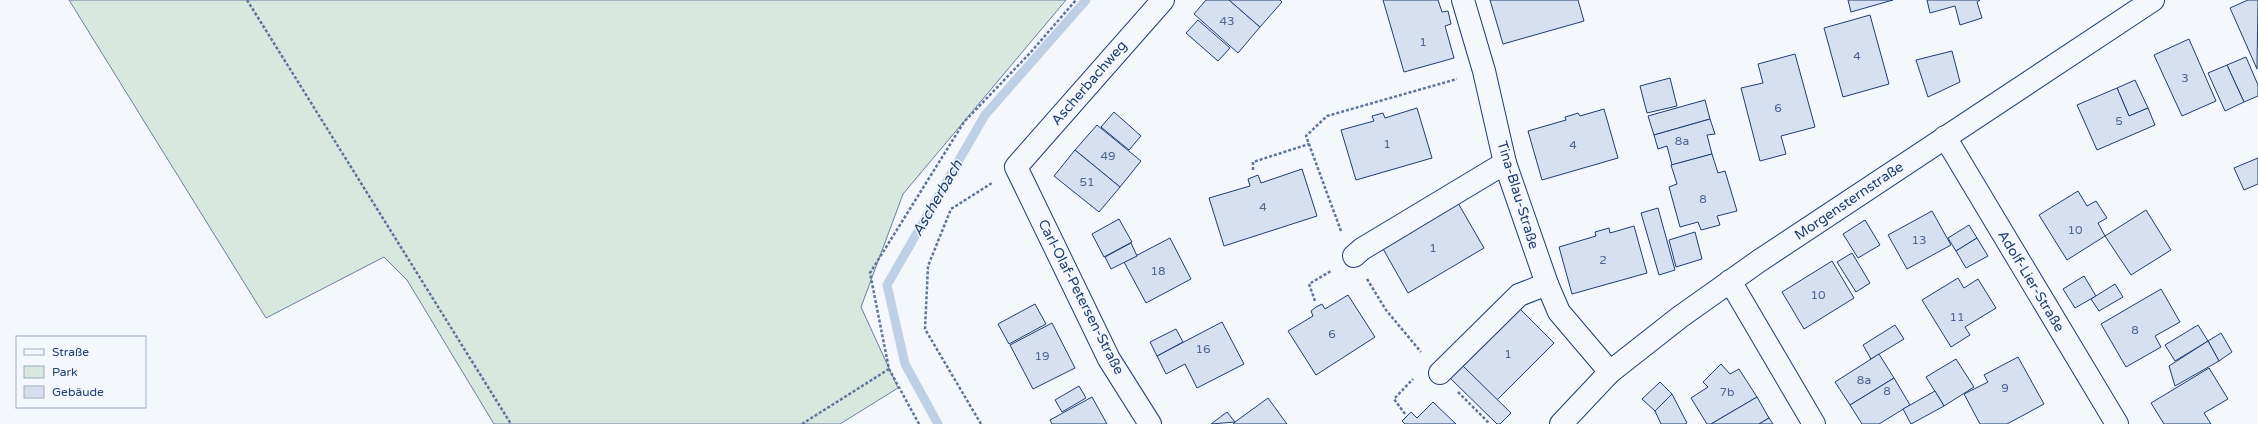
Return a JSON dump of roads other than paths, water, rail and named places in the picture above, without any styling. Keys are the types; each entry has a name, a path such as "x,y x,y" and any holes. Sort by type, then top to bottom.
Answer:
{"street":[{"name":"Ascherbachweg","path":"1016,167 1163,0"},
{"name":"Tina-Blau-Straße","path":"1463,0 1484,71 1505,163 1547,284 1559,312 1610,372"},
{"name":"Morgensternstraße","path":"1561,424 1610,372 1680,317 1730,281 2153,0"},
{"name":"Adolf-Lier-Straße","path":"1945,137 2117,424"},
{"path":"1354,256 1362,249 1505,163"},
{"name":"Carl-Olaf-Petersen-Straße","path":"1016,167 1109,359 1150,424"},
{"path":"1730,281 1814,424"},
{"path":"1440,374 1519,295 1547,284"}],"waterway":[{"name":"Ascherbach","path":"938,424 905,364 887,285 985,115 1086,0"}]}
